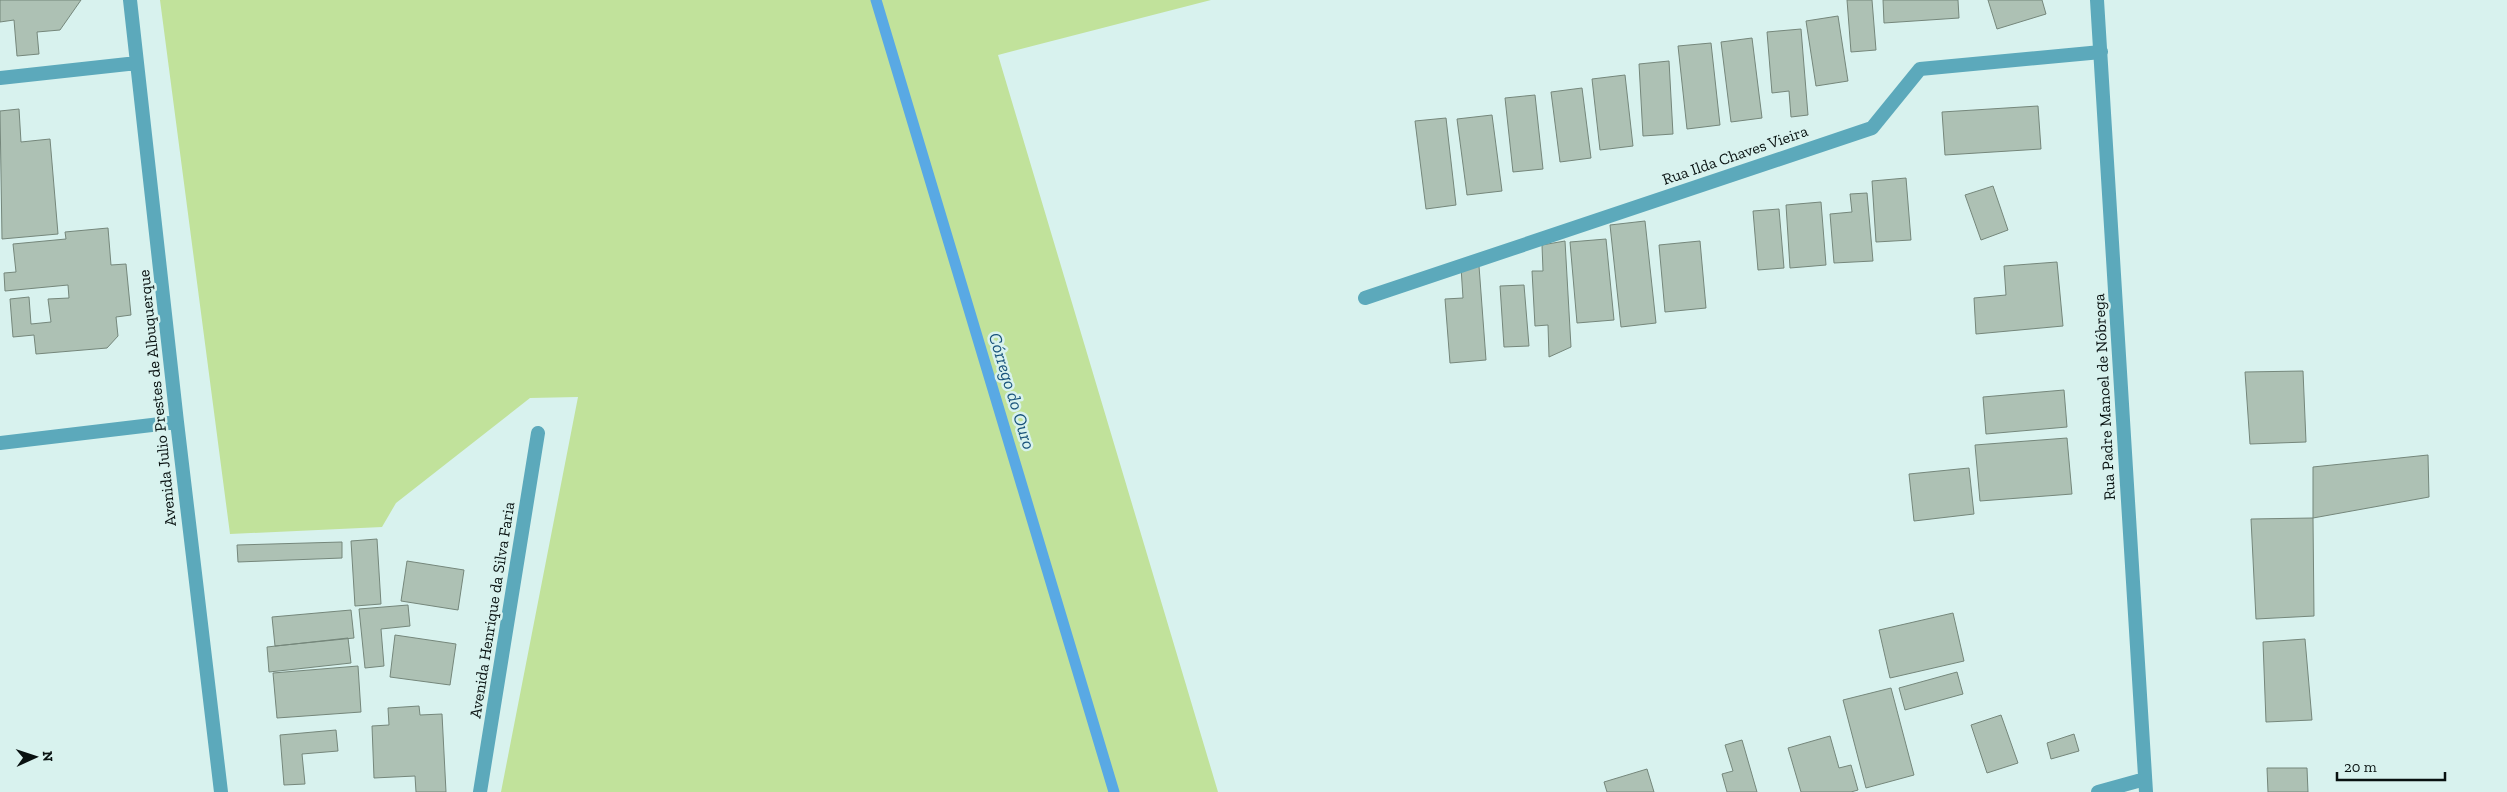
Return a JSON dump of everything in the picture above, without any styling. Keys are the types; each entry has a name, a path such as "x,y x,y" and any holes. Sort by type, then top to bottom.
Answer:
{"street":[{"name":"Avenida Julio Prestes de Albuquerque","path":"130,0 176,422 221,792"},
{"name":"Rua Padre Manoel de Nóbrega","path":"2097,0 2145,785"},
{"name":"Rua Ilda Chaves Vieira","path":"1365,298 1872,128 1920,69 2101,52"},
{"path":"0,78 138,63"},
{"path":"0,442 176,422"},
{"name":"Avenida Henrique da Silva Faria","path":"480,792 538,433"},
{"path":"2098,792 2145,785"}],"green space":[{"path":"160,0 1211,0 998,55 1218,792 501,792 578,397 530,398 396,503 382,527 230,534"}],"building":[{"path":"0,0 81,0 60,30 37,32 39,54 17,56 14,20 0,22"},
{"path":"1847,0 1872,0 1876,50 1851,52"},
{"path":"1883,0 1958,0 1959,18 1884,23"},
{"path":"1988,0 2042,0 2046,14 1997,29"},
{"path":"1838,16 1848,81 1816,86 1806,21"},
{"path":"1801,29 1808,115 1791,117 1789,91 1772,93 1767,32"},
{"path":"1752,38 1762,118 1731,122 1721,42"},
{"path":"1711,43 1720,125 1687,129 1678,46"},
{"path":"1669,61 1673,134 1643,136 1639,64"},
{"path":"1625,75 1633,146 1600,150 1592,79"},
{"path":"1582,88 1591,158 1560,162 1551,92"},
{"path":"1535,95 1543,169 1513,172 1505,98"},
{"path":"2038,106 2041,149 1945,155 1942,112"},
{"path":"19,109 21,142 50,139 58,234 2,239 0,111"},
{"path":"1492,115 1502,191 1467,195 1457,119"},
{"path":"1446,118 1456,205 1426,209 1415,121"},
{"path":"1906,178 1911,240 1876,242 1872,181"},
{"path":"1993,186 2008,230 1981,240 1965,195"},
{"path":"1867,193 1873,261 1834,263 1830,214 1852,212 1850,194"},
{"path":"1821,202 1826,265 1790,268 1786,205"},
{"path":"1779,209 1784,268 1758,270 1753,211"},
{"path":"1645,221 1656,323 1621,327 1610,225"},
{"path":"108,228 111,265 126,264 131,315 116,317 118,336 107,348 36,354 34,335 13,337 10,299 29,297 31,324 51,322 48,299 69,298 68,285 5,291 4,273 16,272 13,244 66,239 65,232"},
{"path":"1606,239 1614,320 1577,323 1570,242"},
{"path":"1565,241 1571,347 1549,357 1548,325 1535,326 1532,271 1543,271 1542,245"},
{"path":"1700,241 1706,308 1665,312 1659,245"},
{"path":"2057,262 2063,326 1976,334 1974,298 2006,295 2004,266"},
{"path":"1479,266 1486,360 1450,363 1445,299 1463,298 1461,267"},
{"path":"1524,285 1529,346 1504,347 1500,286"},
{"path":"2303,371 2306,442 2250,444 2245,372"},
{"path":"2064,390 2067,427 1986,434 1983,397"},
{"path":"2067,438 2072,494 1980,501 1975,445"},
{"path":"2428,455 2429,497 2313,518 2313,467"},
{"path":"1969,468 1974,514 1914,521 1909,474"},
{"path":"2313,518 2314,616 2256,619 2251,519"},
{"path":"377,539 381,604 355,606 351,541"},
{"path":"342,542 342,558 238,562 237,545"},
{"path":"407,561 464,570 458,610 401,601"},
{"path":"408,605 410,626 381,629 384,666 365,668 359,609"},
{"path":"351,610 354,638 275,646 272,617"},
{"path":"1953,613 1964,661 1890,678 1879,630"},
{"path":"395,635 456,644 450,685 390,677"},
{"path":"348,638 351,663 269,672 267,647"},
{"path":"2305,639 2312,720 2266,722 2263,642"},
{"path":"358,666 361,712 277,718 273,673"},
{"path":"1957,672 1963,694 1905,710 1899,688"},
{"path":"1891,688 1914,775 1866,788 1843,700"},
{"path":"419,706 420,715 442,714 446,792 416,792 415,776 374,778 372,726 389,725 388,708"},
{"path":"2001,715 2018,763 1987,773 1971,725"},
{"path":"336,730 338,751 302,754 305,784 284,785 280,735"},
{"path":"2074,734 2079,751 2051,759 2047,743"},
{"path":"1830,736 1839,768 1851,765 1858,790 1851,792 1801,792 1788,748"},
{"path":"1742,740 1757,792 1727,792 1722,774 1733,771 1725,745"},
{"path":"2267,768 2307,768 2308,792 2268,792"},
{"path":"1647,769 1654,792 1607,792 1604,782"}],"waterway":[{"name":"Córrego do Ouro","path":"876,0 1114,792"}]}
